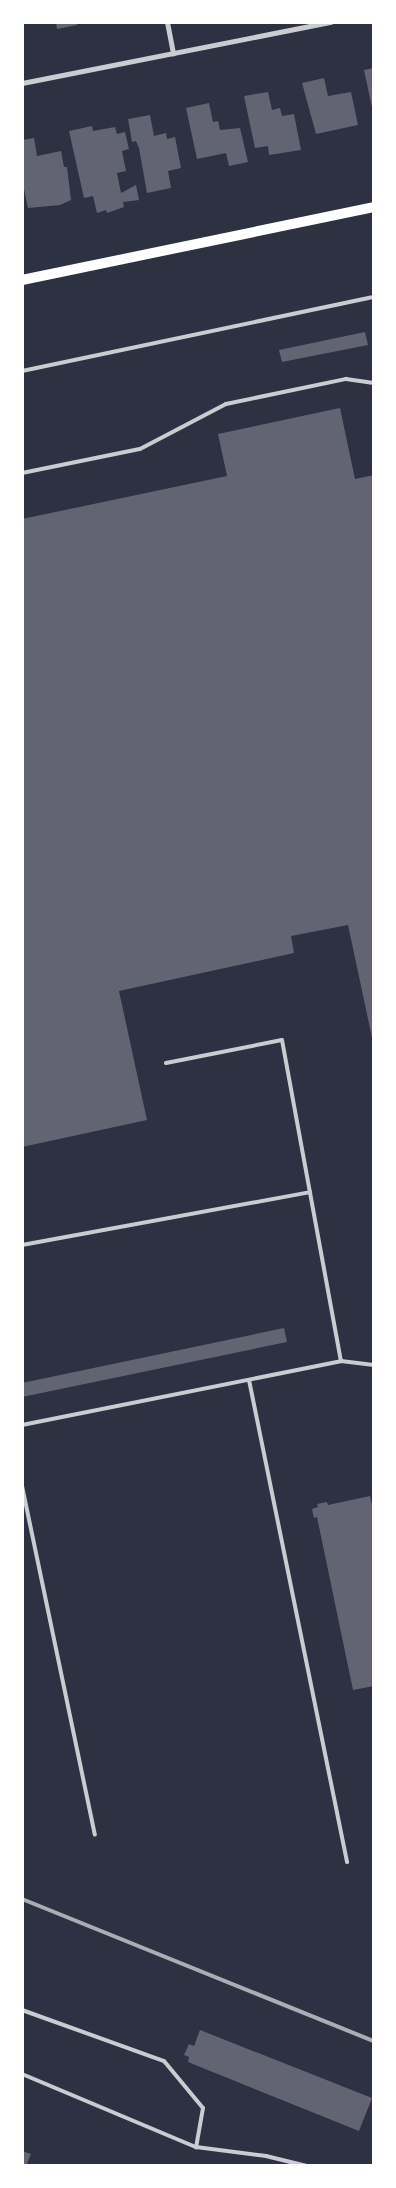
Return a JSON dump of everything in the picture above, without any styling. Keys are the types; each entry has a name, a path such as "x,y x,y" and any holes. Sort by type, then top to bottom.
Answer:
{"main road":[{"path":"22,280 374,208"}],"street":[{"path":"167,22 173,53"},
{"path":"22,83 331,22"}],"lane":[{"path":"22,372 374,297"},
{"path":"22,473 140,449 226,404 346,379 374,384"},
{"path":"166,1063 282,1040 341,1361"},
{"path":"22,1245 310,1192"},
{"path":"22,1425 341,1361 374,1365"},
{"path":"250,1380 347,1862"},
{"path":"22,1486 95,1834"},
{"path":"22,2010 164,2061 203,2108 196,2147"},
{"path":"22,2074 196,2147 266,2156 307,2166"}],"building":[{"path":"56,22 77,22 77,25 57,29"},
{"path":"374,68 374,112 373,112 364,70"},
{"path":"324,78 328,96 351,92 358,125 316,134 302,83"},
{"path":"268,92 272,110 280,108 282,116 294,114 301,150 269,155 268,146 255,148 244,96"},
{"path":"209,103 213,122 218,121 220,130 240,128 248,162 229,166 226,153 197,159 186,108"},
{"path":"150,115 154,136 166,133 167,139 175,137 181,168 168,171 171,188 147,193 139,148 136,141 132,142 128,119"},
{"path":"92,126 93,131 115,127 117,134 125,132 129,149 122,151 126,171 117,173 121,193 136,185 139,200 123,202 124,207 107,213 106,210 97,213 93,196 84,198 69,131"},
{"path":"34,138 37,156 61,151 64,167 67,167 71,200 60,205 28,208 22,180 22,140"},
{"path":"365,332 368,345 282,362 279,350"},
{"path":"340,408 355,479 374,475 374,1047 348,925 291,936 294,953 119,991 147,1120 22,1147 22,519 227,476 218,434"},
{"path":"284,1328 287,1342 22,1397 22,1383"},
{"path":"370,1496 374,1514 374,1686 353,1690 317,1517 314,1518 312,1509 318,1507 317,1504 327,1502 328,1505"},
{"path":"200,2030 372,2098 359,2131 188,2062 189,2057 184,2055 189,2044 194,2046"},
{"path":"22,2151 31,2154 26,2166 22,2166"}],"railway":[{"path":"22,1899 374,2041"}]}
